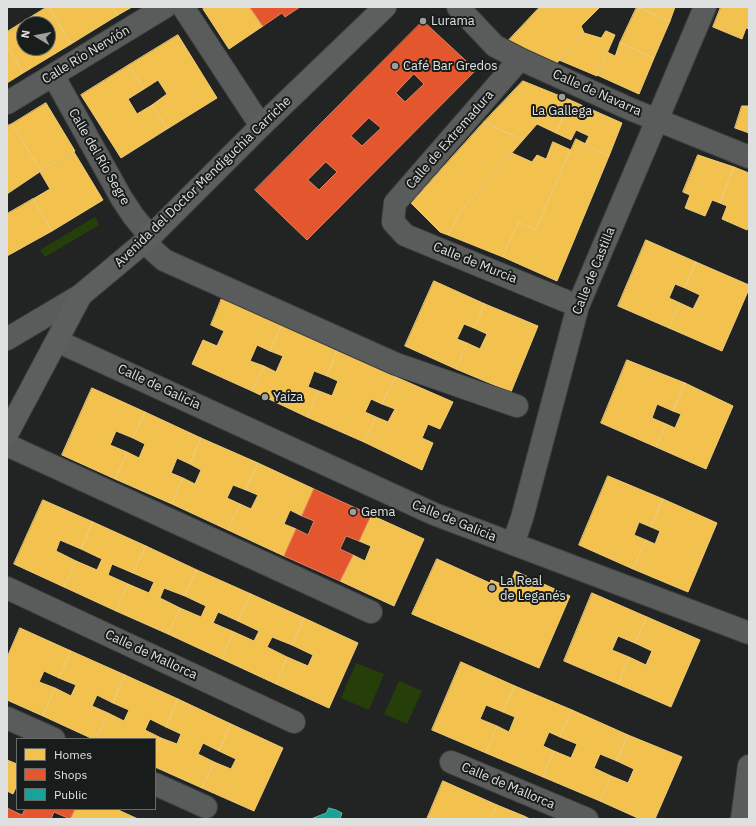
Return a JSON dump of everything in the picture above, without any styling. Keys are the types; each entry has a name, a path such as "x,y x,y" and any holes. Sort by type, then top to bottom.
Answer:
{"main road":[{"name":"Avenida del Doctor Mendiguchia Carriche","path":"7,434 81,295 147,239 261,126 385,7"}],"street":[{"name":"Calle Río Nervión","path":"7,103 165,7"},
{"path":"183,7 261,126"},
{"name":"Calle de Castilla","path":"513,544 522,518 578,306 705,7"},
{"name":"Calle de Navarra","path":"461,8 495,46 630,109 749,157"},
{"name":"Calle de Extremadura","path":"395,203 520,58"},
{"name":"Calle del Río Segre","path":"53,75 122,199 147,239 164,260 389,361 517,406"},
{"name":"Calle de Murcia","path":"395,203 393,222 406,235 578,306"},
{"path":"7,339 81,295"},
{"name":"Calle de Galicia","path":"57,340 434,514 749,633"},
{"path":"7,445 371,612"},
{"name":"Calle de Mallorca","path":"7,588 294,722"},
{"path":"7,718 52,738"},
{"name":"Calle de Mallorca","path":"451,762 588,819"},
{"path":"742,819 749,766"},
{"path":"156,784 206,807"}],"green space":[{"path":"95,217 99,225 45,257 40,250"},
{"path":"356,663 384,674 369,710 341,698"},
{"path":"399,681 422,691 407,724 384,714"}],"building: Homes":[{"path":"47,7 49,7 54,16 33,16"},
{"path":"49,7 113,7 118,15 71,44 56,19 56,16 54,16"},
{"path":"113,7 132,7 118,15"},
{"path":"206,7 250,7 263,26 229,49 203,9"},
{"path":"540,7 600,7 581,26 584,33 556,64 508,41"},
{"path":"637,7 675,7 670,21"},
{"path":"637,7 670,21 654,58 620,43"},
{"path":"721,7 749,7 749,29 746,28 742,39 713,27"},
{"path":"56,19 71,44 56,53"},
{"path":"16,26 16,56 51,56 23,73 7,45 7,32"},
{"path":"606,31 615,35 597,76 559,60 584,33 601,38"},
{"path":"178,35 217,98 167,129 152,105 167,94 158,80 144,89 129,65"},
{"path":"620,43 654,58 639,94 597,75 607,52 615,56"},
{"path":"7,45 23,73 7,83"},
{"path":"129,65 144,89 128,99 137,114 152,105 167,129 121,158 81,95"},
{"path":"523,81 570,100 556,133 537,124 523,140 484,122"},
{"path":"570,100 622,123 609,156 585,144 589,136 576,130 571,140 556,133"},
{"path":"46,103 75,151 41,171 12,124"},
{"path":"742,106 749,106 749,133 735,128"},
{"path":"484,122 523,140 460,212 448,235 440,232 411,203"},
{"path":"12,124 41,171 7,194 7,126"},
{"path":"576,139 609,156 557,281 503,257 518,222 535,230"},
{"path":"553,142 571,150 535,230 518,222 503,257 448,235 460,212 512,153 532,162 537,155 546,159"},
{"path":"74,152 103,200 52,231 33,199 50,189 40,172"},
{"path":"698,155 734,167 720,203 712,200 705,216 685,208 690,195 683,192"},
{"path":"734,167 749,173 749,226 747,230 722,219 727,206 720,203"},
{"path":"33,199 52,231 7,256 7,214"},
{"path":"646,240 696,262 685,288 675,284 669,298 680,303 669,328 618,306"},
{"path":"696,262 749,285 749,289 722,351 669,328 680,303 693,309 700,295 685,288"},
{"path":"434,281 485,304 474,328 464,324 457,339 467,343 456,369 405,346"},
{"path":"222,298 282,325 270,351 257,345 250,361 264,366 252,391 192,364 203,340 217,346 224,331 211,325"},
{"path":"485,304 538,326 511,392 456,369 467,343 480,349 487,334 474,328"},
{"path":"282,325 337,351 327,376 314,371 308,387 319,391 307,417 252,391 264,366 276,372 283,356 270,351"},
{"path":"337,351 396,377 382,404 371,399 365,412 376,417 364,442 307,417 319,391 332,396 338,381 327,376"},
{"path":"627,360 685,383 673,411 657,404 652,418 666,424 656,447 601,423"},
{"path":"396,377 453,402 440,429 428,424 422,438 433,443 422,470 364,442 376,417 388,422 395,409 382,404"},
{"path":"685,383 733,406 706,469 656,447 666,424 675,428 681,414 673,411"},
{"path":"92,388 145,412 133,438 116,431 110,445 127,452 115,479 62,455"},
{"path":"145,412 201,438 190,464 177,458 171,473 183,478 172,504 115,479 127,452 139,458 145,444 133,438"},
{"path":"201,438 258,463 246,490 233,485 227,498 240,504 228,530 172,504 183,478 195,484 201,470 190,464"},
{"path":"258,463 314,489 302,516 290,510 284,524 296,529 284,556 228,530 240,504 251,509 258,495 246,490"},
{"path":"608,476 663,499 651,527 639,522 634,535 646,540 633,569 579,545"},
{"path":"663,499 717,523 688,592 633,569 646,540 655,544 660,531 651,527"},
{"path":"43,500 93,522 81,549 60,540 56,551 76,561 64,587 14,564"},
{"path":"371,515 424,539 394,606 340,581 353,555 365,561 371,546 359,541"},
{"path":"93,522 146,546 133,573 112,564 108,575 128,584 116,611 64,587 76,561 97,570 102,559 81,549"},
{"path":"146,546 197,570 185,596 164,588 160,598 180,608 168,634 116,611 128,584 149,593 154,582 133,573"},
{"path":"437,559 490,583 491,580 509,587 515,571 570,596 539,668 412,614"},
{"path":"197,570 251,594 238,621 218,612 213,623 234,632 222,659 168,634 180,608 201,617 206,606 185,596"},
{"path":"592,593 647,617 635,643 618,636 612,650 629,657 618,684 564,661"},
{"path":"251,594 304,618 292,645 272,637 267,647 287,657 276,684 222,659 234,632 254,641 259,631 238,621"},
{"path":"647,617 700,640 671,707 618,684 629,657 646,665 652,651 635,643"},
{"path":"304,618 358,643 329,708 276,684 287,657 308,666 313,655 292,645"},
{"path":"20,628 71,651 59,678 44,671 39,682 55,688 43,716 7,700 7,658"},
{"path":"71,651 125,675 113,703 97,695 92,706 108,713 96,738 91,738 43,716 55,688 71,696 76,685 59,678"},
{"path":"461,662 515,686 503,712 486,705 480,719 497,726 486,753 432,730"},
{"path":"125,675 178,699 166,727 150,719 145,730 161,738 156,750 156,738 96,738 108,713 124,721 129,710 113,703"},
{"path":"515,686 572,710 560,737 549,732 543,746 554,751 543,777 486,753 497,726 509,732 515,717 503,712"},
{"path":"178,699 231,724 219,751 203,743 198,754 214,762 202,788 156,767 156,750 161,738 177,744 181,734 166,727"},
{"path":"572,710 628,735 617,761 600,754 594,768 611,776 600,801 543,777 554,751 571,758 577,744 560,737"},
{"path":"231,724 283,748 254,811 202,788 214,762 231,769 236,759 219,751"},
{"path":"628,735 682,757 655,819 640,819 600,801 611,776 628,783 634,769 617,761"},
{"path":"7,760 16,764 16,787 13,794 7,791"},
{"path":"443,781 497,805 491,819 427,819"},
{"path":"497,805 524,816 530,819 491,819"},
{"path":"74,810 118,810 138,819 70,819"}],"building: Shops":[{"path":"250,7 300,7 285,17 282,13 263,26"},
{"path":"423,21 476,70 307,240 255,190","holes":["414,74 424,84 405,102 396,93","369,118 381,128 362,146 351,136","326,162 337,172 319,190 308,180"]},
{"path":"314,489 371,515 359,541 346,536 340,549 353,555 340,581 284,556 296,529 308,535 314,521 302,516"},
{"path":"7,808 22,815 24,810 74,810 70,819 54,812 51,819 7,819"}],"building: Public":[{"path":"329,808 342,813 340,819 311,819 326,813"}],"place":[{"name":"Lurama","path":"423,21"},
{"name":"Café Bar Gredos","path":"395,66"},
{"name":"La Gallega","path":"562,97"},
{"name":"Yaiza","path":"265,397"},
{"name":"Gema","path":"353,512"},
{"name":"La Real de Leganés","path":"492,588"}]}
